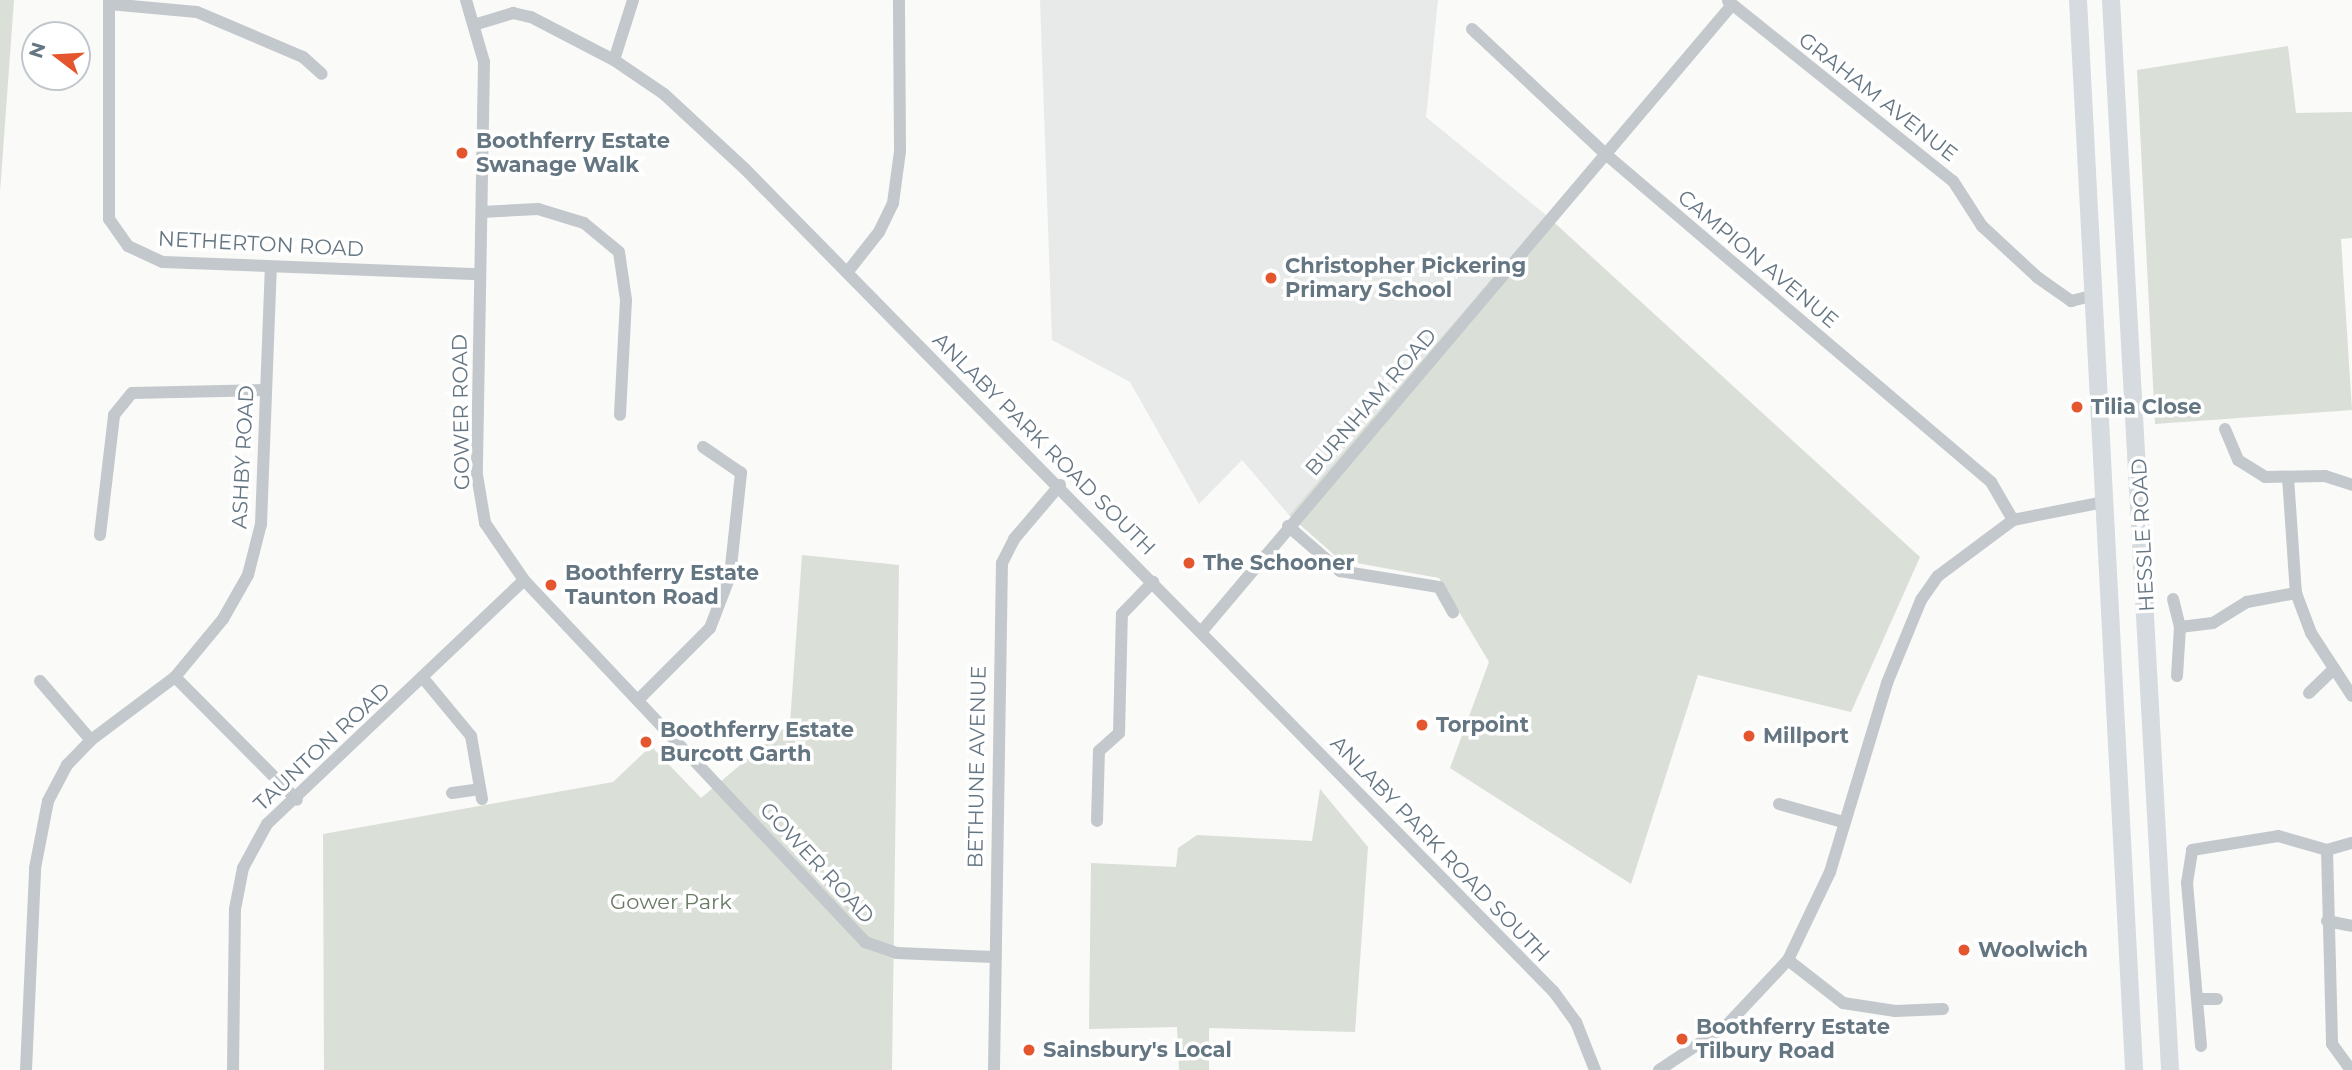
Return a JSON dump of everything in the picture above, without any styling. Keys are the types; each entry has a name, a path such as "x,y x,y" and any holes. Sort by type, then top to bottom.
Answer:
{"street":[{"path":"466,0 477,24"},
{"path":"614,60 633,0"},
{"path":"849,270 879,232 893,202 900,151 898,0"},
{"name":"HESSLE ROAD","path":"2078,0 2134,1070"},
{"name":"HESSLE ROAD","path":"2111,0 2170,1070"},
{"path":"109,2 197,12 303,57 323,74"},
{"name":"NETHERTON ROAD","path":"109,2 107,183 116,234 144,257 163,262 480,274"},
{"name":"GRAHAM AVENUE","path":"1729,2 1953,181 1982,226 2037,277 2071,301 2095,295"},
{"name":"BURNHAM ROAD","path":"1202,631 1288,526 1609,157 1729,2"},
{"name":"ANLABY PARK ROAD SOUTH","path":"477,24 513,13 531,17 614,60 664,94 849,270 1554,992 1576,1022 1595,1070"},
{"name":"GOWER ROAD","path":"477,24 484,62 477,475 485,523 524,580 639,699 865,942 897,953 993,957"},
{"name":"CAMPION AVENUE","path":"1472,29 1609,157 1991,482 2013,520"},
{"path":"482,212 538,209 584,223 619,252 626,300 620,415"},
{"name":"ASHBY ROAD","path":"26,1070 40,841 48,801 67,765 91,740 175,677 223,619 248,575 261,524 271,267"},
{"path":"100,535 114,415 132,393 266,390"},
{"path":"2225,429 2238,460 2251,471 2288,477 2325,477 2352,485"},
{"path":"639,699 710,628 730,576 741,473 703,447"},
{"path":"2288,477 2296,593 2334,669 2352,696"},
{"name":"BETHUNE AVENUE","path":"994,1070 993,957 1002,563 1014,539 1060,485"},
{"path":"1659,1070 1726,1026 1788,960 1816,909 1843,822 1921,600 1978,540 2013,520 2104,502"},
{"path":"1288,526 1340,571 1439,587 1452,612"},
{"name":"TAUNTON ROAD","path":"233,1070 235,909 243,867 267,824 296,800 524,580"},
{"path":"1097,821 1099,751 1119,733 1122,614 1153,582"},
{"path":"2180,626 2213,623 2247,602 2296,593"},
{"path":"2173,599 2180,626 2177,676"},
{"path":"2309,694 2334,669"},
{"path":"175,677 296,800"},
{"path":"423,678 471,736 481,794 452,793"},
{"path":"40,681 91,740"},
{"path":"1779,804 1843,822"},
{"path":"2201,1046 2187,883 2192,850 2278,836 2327,849 2352,844"},
{"path":"2327,849 2332,1044 2351,1070"},
{"path":"2327,921 2352,926"},
{"path":"1788,960 1843,1003 1895,1012 1943,1009"},
{"path":"2198,999 2217,999"}],"shaded area":[{"name":"Christopher Pickering Primary School","path":"1040,0 1438,0 1426,117 1546,215 1289,515 1242,460 1199,504 1130,382 1052,340"}],"green space":[{"path":"0,0 14,0 0,192"},
{"path":"2288,46 2296,113 2352,112 2352,238 2341,239 2352,410 2155,424 2137,70"},
{"path":"1546,215 1920,557 1851,712 1698,675 1631,884 1450,768 1489,662 1439,578 1340,560 1289,515"},
{"name":"Gower Park","path":"802,555 899,565 892,1070 324,1070 323,834 613,782 651,746 701,798 790,723"},
{"path":"1320,789 1368,847 1355,1032 1209,1028 1209,1070 1179,1070 1177,1027 1089,1029 1091,863 1176,867 1178,848 1197,835 1312,841"}],"place":[{"name":"Boothferry Estate Swanage Walk","path":"462,153"},
{"name":"Christopher Pickering Primary School","path":"1271,278"},
{"name":"Tilia Close","path":"2077,407"},
{"name":"The Schooner","path":"1189,563"},
{"name":"Boothferry Estate Taunton Road","path":"551,585"},
{"name":"Torpoint","path":"1422,725"},
{"name":"Millport","path":"1749,736"},
{"name":"Boothferry Estate Burcott Garth","path":"646,742"},
{"name":"Woolwich","path":"1964,950"},
{"name":"Boothferry Estate Tilbury Road","path":"1682,1039"},
{"name":"Sainsbury's Local","path":"1029,1050"}]}
